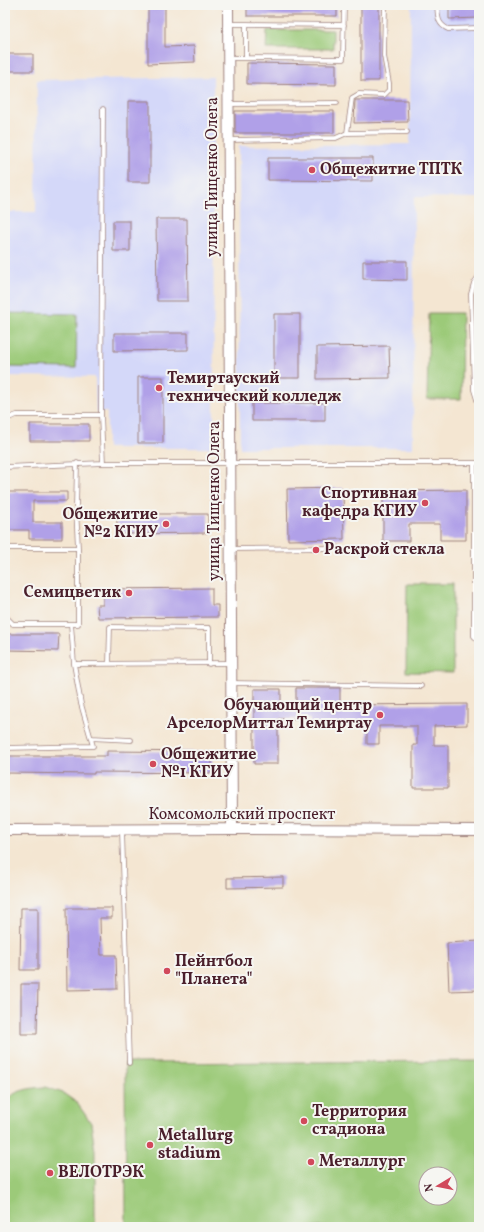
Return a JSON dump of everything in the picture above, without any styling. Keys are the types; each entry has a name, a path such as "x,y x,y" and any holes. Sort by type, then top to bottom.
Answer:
{"street":[{"name":"улица Тищенко Олега","path":"228,5 232,829"},
{"name":"Комсомольский проспект","path":"5,830 479,830"}],"lane":[{"path":"228,58 344,59 344,5"},
{"path":"348,133 352,98 359,94 384,94 389,90 384,56 385,5"},
{"path":"437,5 439,21 444,27 479,28"},
{"path":"228,24 344,25"},
{"path":"246,24 246,58"},
{"path":"228,104 337,103"},
{"path":"103,109 101,415 103,463"},
{"path":"228,140 336,138 348,133 407,132"},
{"path":"479,276 474,283 471,294 474,390 479,406"},
{"path":"5,419 18,415 101,415"},
{"path":"5,467 103,463 477,463 474,636 479,641"},
{"path":"5,616 13,624 78,624 78,548 76,507 77,464"},
{"path":"5,548 78,548"},
{"path":"230,548 338,548"},
{"path":"5,748 93,746 81,704 74,664 71,624"},
{"path":"109,663 110,627 209,628 209,664"},
{"path":"74,664 231,663"},
{"path":"231,683 421,686"},
{"path":"91,738 131,740"},
{"path":"122,830 129,1063"}],"shaded area":[{"path":"411,5 479,5 479,198 414,197 413,448 240,448 239,146 410,144"},
{"path":"213,77 214,448 107,448 107,412 96,412 95,377 5,376 5,212 36,212 37,80"}],"green space":[{"path":"267,30 333,30 333,49 266,49"},
{"path":"5,313 77,314 76,368 5,367"},
{"path":"429,313 462,313 461,399 427,399"},
{"path":"407,584 453,584 453,673 406,672"},
{"name":"Территория стадиона","path":"479,1061 479,1227 126,1227 125,1063"},
{"name":"ВЕЛОТРЭК","path":"45,1087 63,1093 77,1103 91,1123 95,1151 95,1227 5,1227 5,1100 24,1090"}],"building":[{"path":"148,5 165,5 165,47 194,46 195,62 148,64"},
{"path":"247,5 337,5 337,16 247,16"},
{"path":"361,5 379,5 379,81 361,81"},
{"path":"449,5 479,5 479,18 449,19"},
{"path":"5,54 33,54 33,71 5,71"},
{"path":"247,63 336,64 336,85 247,84"},
{"path":"355,100 407,100 408,122 354,123"},
{"path":"128,101 150,101 150,182 128,182"},
{"path":"235,111 334,111 334,133 235,133"},
{"path":"268,158 373,158 373,181 268,180"},
{"path":"156,219 187,219 188,301 157,301"},
{"path":"113,221 130,221 130,251 113,251"},
{"path":"363,261 407,261 407,280 363,279"},
{"path":"274,314 300,314 300,378 274,378"},
{"path":"114,333 188,333 188,350 114,351"},
{"path":"389,346 390,378 317,379 317,347"},
{"path":"138,377 163,377 163,443 138,443"},
{"path":"252,403 325,403 325,421 252,421"},
{"path":"30,424 89,424 89,441 30,441"},
{"path":"343,488 344,539 288,540 287,489"},
{"path":"466,490 466,540 440,540 440,524 409,524 409,541 383,541 383,491"},
{"path":"5,492 67,492 67,501 33,501 33,522 62,522 62,539 29,539 29,530 5,530"},
{"path":"117,514 208,514 208,533 117,534"},
{"path":"212,588 212,605 218,605 218,617 98,618 97,605 103,605 103,589"},
{"path":"5,634 59,634 58,651 5,650"},
{"path":"296,688 340,688 340,705 467,704 467,725 434,726 434,745 448,745 448,788 413,788 413,745 417,745 417,726 379,726 379,744 367,744 367,726 310,727 310,719 278,719 278,764 254,764 254,689 281,689 281,704 296,704"},
{"path":"107,751 212,752 212,773 5,773 5,756 107,756"},
{"path":"283,877 283,887 227,888 227,878"},
{"path":"21,908 38,908 38,970 20,970"},
{"path":"66,908 112,908 112,918 100,918 101,955 116,955 117,989 67,990"},
{"path":"479,941 479,990 449,991 447,943"},
{"path":"21,984 38,984 37,1034 21,1034"}],"place":[{"name":"Общежитие ТПТК","path":"312,170"},
{"name":"Темиртауский технический колледж","path":"159,388"},
{"name":"Спортивная кафедра КГИУ","path":"425,503"},
{"name":"Общежитие №2 КГИУ","path":"166,524"},
{"name":"Раскрой стекла","path":"316,550"},
{"name":"Семицветик","path":"129,593"},
{"name":"Обучающий центр АрселорМиттал Темиртау","path":"380,715"},
{"name":"Общежитие №1 КГИУ","path":"153,764"},
{"name":"Пейнтбол \"Планета\"","path":"167,971"},
{"name":"Территория стадиона","path":"304,1121"},
{"name":"Metallurg stadium","path":"150,1145"},
{"name":"Металлург","path":"311,1162"},
{"name":"ВЕЛОТРЭК","path":"50,1173"}]}
